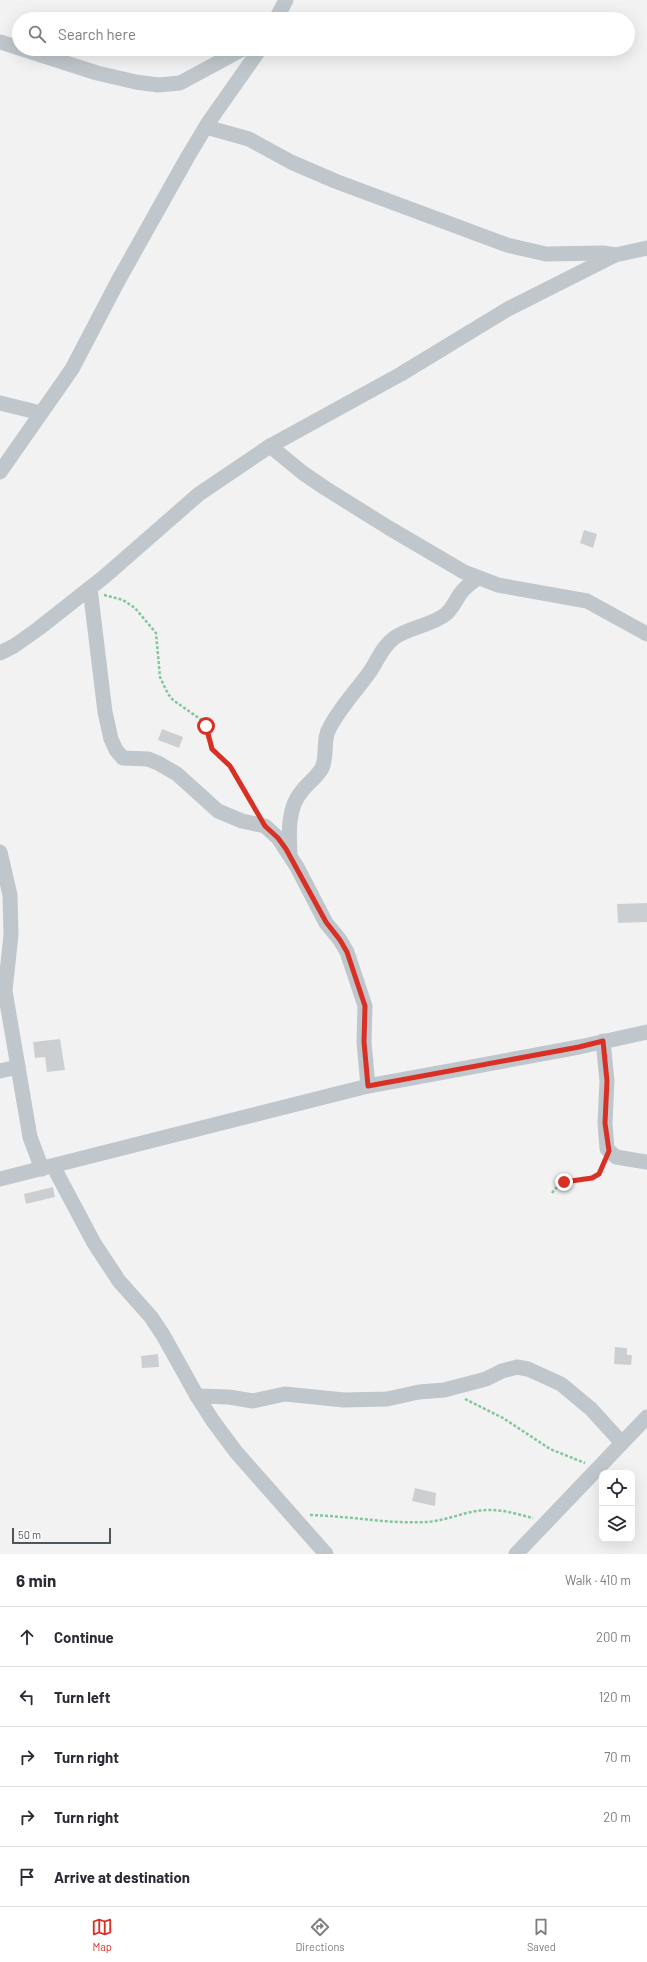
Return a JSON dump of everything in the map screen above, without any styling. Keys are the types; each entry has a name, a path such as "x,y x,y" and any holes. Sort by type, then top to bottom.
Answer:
{"street":[{"path":"280,12 286,0"},
{"path":"0,42 12,46"},
{"path":"44,56 97,73 136,82 163,85 180,83 230,56"},
{"path":"0,472 72,369 118,282 206,127 255,56"},
{"path":"206,127 249,138 291,162 335,181 508,244 546,254 597,253 615,255"},
{"path":"0,653 14,646 90,593 199,494 270,446 401,374 508,309 615,255 647,248"},
{"path":"0,403 41,413"},
{"path":"270,446 303,473 389,528 464,572 498,585 587,601 647,634"},
{"path":"290,855 289,833 292,812 300,792 318,774 322,767 325,758 326,736 337,715 372,669 388,643 395,637 422,626 447,613 461,592 478,578"},
{"path":"90,593 105,712 111,739 116,750 124,758 148,759 171,770 218,811 242,821 265,826 278,838 290,855 326,922 347,952 365,1006 364,1042 368,1086"},
{"path":"0,852 10,896 11,935 5,991 5,1023 18,1067 30,1137 118,1281 151,1317 163,1334 197,1396 236,1452 326,1554"},
{"path":"0,1179 368,1086 571,1049 603,1041 644,1034"},
{"path":"603,1041 607,1081 605,1123 609,1151 616,1157 647,1162"},
{"path":"0,1071 18,1067"},
{"path":"197,1396 229,1397 253,1401 284,1394 344,1400 387,1400 419,1392 444,1390 486,1379 502,1371 517,1367 528,1369 561,1384 579,1397 622,1443"},
{"path":"516,1554 647,1417"}],"path":[{"path":"90,593 112,596 123,600 149,622 156,633 160,677 168,694 173,700 203,721 212,749 230,766 265,826"},
{"path":"552,1193 564,1182 592,1178 599,1174 609,1151"},
{"path":"444,1390 503,1418 550,1449 598,1468"},
{"path":"292,1514 393,1522 425,1522 442,1520 475,1511 492,1510 548,1521"}],"building":[{"path":"584,530 597,534 593,548 580,543"},
{"path":"162,729 183,737 179,748 158,740"},
{"path":"647,903 647,922 618,923 617,904"},
{"path":"60,1039 65,1070 47,1072 45,1057 35,1058 33,1042"},
{"path":"53,1187 55,1197 26,1204 24,1194"},
{"path":"615,1347 627,1348 627,1355 632,1355 631,1365 614,1364"},
{"path":"158,1354 159,1367 142,1368 141,1356"},
{"path":"415,1488 436,1493 435,1506 412,1501"}],"route":[{"path":"206,726 206,733 212,749 230,766 265,826 278,838 286,849 326,922 347,952 365,1006 366,1024 364,1042 368,1086 579,1047 603,1041 607,1081 605,1123 607,1149 609,1151 599,1174 592,1178 564,1182"}]}
